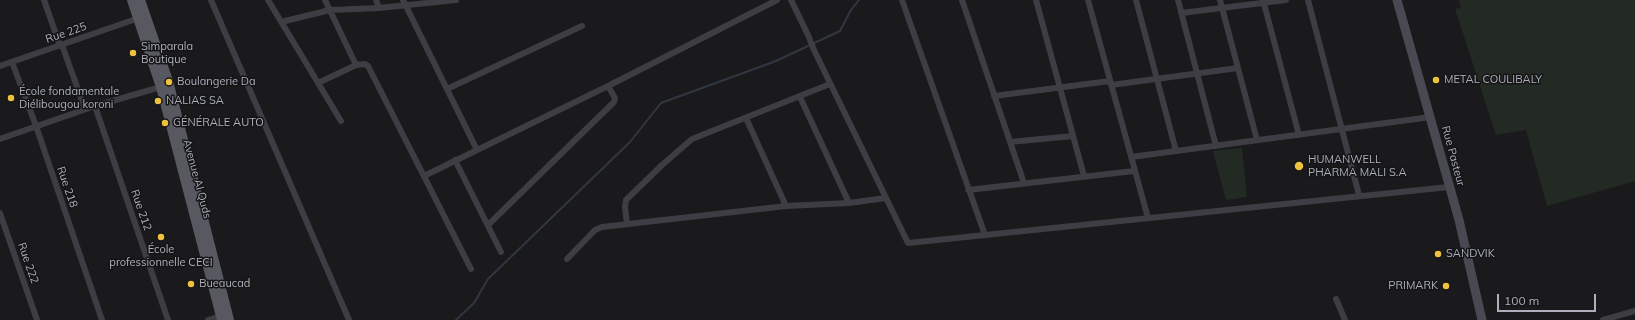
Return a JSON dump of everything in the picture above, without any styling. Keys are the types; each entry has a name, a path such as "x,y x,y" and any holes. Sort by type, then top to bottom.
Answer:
{"main road":[{"name":"Avenue Al Quds","path":"132,0 165,86"},
{"name":"Avenue Al Quds","path":"140,0 165,86 224,317"},
{"name":"Rue Pasteur","path":"1397,0 1459,220 1482,320"}],"street":[{"path":"44,0 85,110"},
{"path":"211,0 349,320"},
{"path":"268,0 341,121"},
{"path":"325,0 356,65"},
{"path":"376,0 380,8"},
{"path":"281,22 330,10 380,8 404,3 456,0"},
{"path":"424,176 608,86 777,0"},
{"path":"790,0 908,243 1359,195 1449,187"},
{"path":"902,0 985,235"},
{"path":"962,0 1024,183"},
{"path":"1036,0 1084,176"},
{"path":"1088,0 1148,218"},
{"path":"1136,0 1176,151"},
{"path":"1178,0 1216,146"},
{"path":"1220,0 1258,140"},
{"path":"1181,13 1264,1 1286,0"},
{"path":"1308,0 1359,195"},
{"path":"1264,1 1299,135"},
{"path":"404,3 476,150"},
{"name":"Rue 225","path":"0,66 139,18"},
{"path":"447,89 582,26"},
{"name":"Rue 218","path":"12,62 36,126 102,320"},
{"path":"318,83 356,65 365,64 368,66 471,269"},
{"path":"994,96 1060,87 1157,79 1238,68"},
{"path":"627,224 625,207 626,200 662,165 692,140 830,84"},
{"path":"0,139 95,106 165,86"},
{"path":"488,225 614,102 615,98 608,86"},
{"path":"800,97 849,203"},
{"name":"Rue 212","path":"95,106 168,320"},
{"path":"746,118 786,206"},
{"path":"1131,157 1430,118"},
{"path":"1010,142 1073,136"},
{"path":"455,160 501,252"},
{"path":"968,190 1134,171"},
{"path":"567,259 595,230 602,227 786,206 849,203 886,198"},
{"name":"Rue 222","path":"0,212 37,320"},
{"path":"1336,299 1345,320"},
{"path":"1603,320 1635,311"},
{"path":"208,320 224,317"}],"shaded area":[{"path":"1459,0 1635,0 1635,181 1547,206 1526,130 1496,135 1455,9 1461,8"},
{"path":"1242,148 1247,197 1226,200 1213,151"}],"waterway":[{"path":"456,320 474,303 488,279 630,142 661,103 776,61 840,31 851,10 859,0"}],"place":[{"name":"Simparala Boutique","path":"133,53"},
{"name":"METAL COULIBALY","path":"1436,80"},
{"name":"Boulangerie Da","path":"169,82"},
{"name":"École fondamentale Diélibougou koroni","path":"11,98"},
{"name":"NALIAS SA","path":"158,101"},
{"name":"GÉNÉRALE AUTO","path":"165,123"},
{"name":"HUMANWELL PHARMA MALI S.A","path":"1299,166"},
{"name":"École professionnelle CECI","path":"161,237"},
{"name":"SANDVIK","path":"1438,254"},
{"name":"Bueaucad","path":"191,284"},
{"name":"PRIMARK","path":"1446,286"}]}
